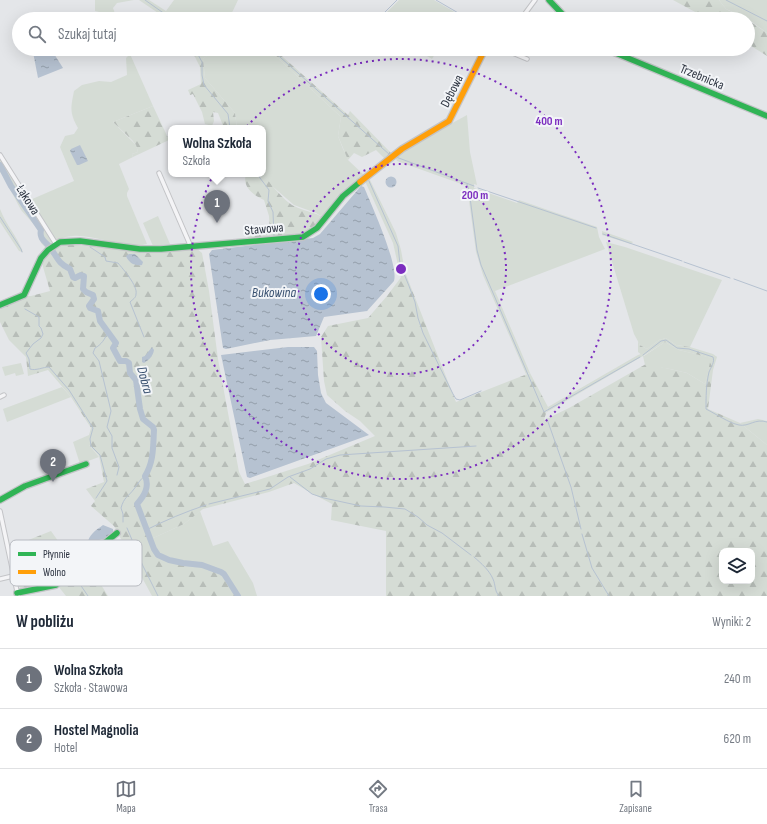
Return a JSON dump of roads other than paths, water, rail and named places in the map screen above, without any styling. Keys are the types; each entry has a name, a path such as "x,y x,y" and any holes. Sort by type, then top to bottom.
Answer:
{"street":[{"path":"526,12 535,0"},
{"path":"549,0 560,12"},
{"name":"Dębowa","path":"449,120 481,56"},
{"path":"520,56 527,59"},
{"name":"Trzebnicka","path":"623,56 767,116"},
{"name":"Stawowa","path":"52,247 65,242 80,241 140,249 191,247 303,237 319,226 349,190 402,149 449,120"},
{"name":"Łąkowa","path":"0,155 52,247"},
{"path":"159,173 191,247"},
{"path":"0,305 24,295 41,258 52,247"},
{"path":"0,500 25,486 86,464"},
{"path":"0,511 10,561"},
{"path":"109,540 117,533"},
{"path":"0,579 10,577"},
{"path":"18,594 52,586"}],"water":[{"path":"34,56 55,56 63,68 38,78"},
{"path":"80,145 88,161 77,165 70,151 71,149"},
{"path":"389,177 393,177 395,178 395,186 389,187 386,184 386,180"},
{"name":"Bukowina","path":"361,186 364,187 389,249 394,273 394,281 367,311 324,317 316,336 270,340 226,349 223,348 209,254 212,250 313,238 320,234"},
{"path":"129,254 135,254 143,262 142,265 137,265 130,262 126,256"},
{"path":"152,347 154,350 152,356 144,363 142,362 142,357 145,356"},
{"path":"288,347 314,347 317,351 318,375 321,393 326,403 369,435 250,478 247,477 221,355"},
{"path":"103,525 113,529 113,533 105,539 88,540 95,531"}],"waterway":[{"path":"145,0 162,12"},
{"path":"385,12 397,0"},
{"path":"436,0 457,12"},
{"path":"726,0 749,12"},
{"path":"755,15 767,21"},
{"path":"199,56 202,62 204,85 228,114 230,125"},
{"path":"279,56 390,155"},
{"path":"396,157 474,186"},
{"name":"Dobra","path":"0,165 11,186 41,230 42,239 60,262 70,269 73,277 75,278 81,275 84,276 83,289 93,295 94,299 89,306 90,308 98,311 100,321 116,343 113,348 120,361 126,361 129,363 130,373 136,380 143,419 153,427 154,430 152,460 145,476 147,488 137,504 154,549 158,555 169,560 202,565 221,572 224,574 238,596"},
{"path":"259,177 269,190 268,201 273,212 274,236"},
{"path":"369,181 398,246 400,264 415,302 423,333 453,394 456,399 460,400 481,391"},
{"path":"467,184 477,250 481,265 544,412 640,357"},
{"path":"478,188 596,228"},
{"path":"0,217 22,252"},
{"path":"603,234 682,261"},
{"path":"90,247 105,257 106,261 118,263 133,282 136,295 130,302 144,337"},
{"path":"684,262 730,278"},
{"path":"734,279 767,291"},
{"path":"25,309 39,317 39,326 43,334 26,353 29,359 30,369 35,370 49,367 69,390 93,428 90,439 91,446 100,455 107,481 96,498"},
{"path":"108,332 103,342 95,348 93,353 99,361 111,411 107,427 112,436 112,448 119,467 117,475"},
{"path":"643,355 661,341 666,340 677,348 689,349 713,357 713,363 707,382 706,409 739,425 746,425 759,421 767,422"},
{"path":"547,419 571,487 581,529"},
{"path":"209,504 270,489 288,477 310,469 326,459 340,455 476,446"},
{"path":"123,522 121,508 123,502 140,480 145,476"},
{"path":"290,477 312,494 324,498 361,506 405,509 427,525 442,533 471,555"},
{"path":"146,530 176,516 206,505"},
{"path":"127,528 132,540"},
{"path":"582,534 592,568 609,596"},
{"path":"474,557 493,579 496,592 499,596"},
{"path":"142,564 158,596"},
{"path":"81,586 88,596"}],"place":[{"name":"Wolna Szkoła","path":"217,223"},
{"name":"Hostel Magnolia","path":"53,482"}]}
